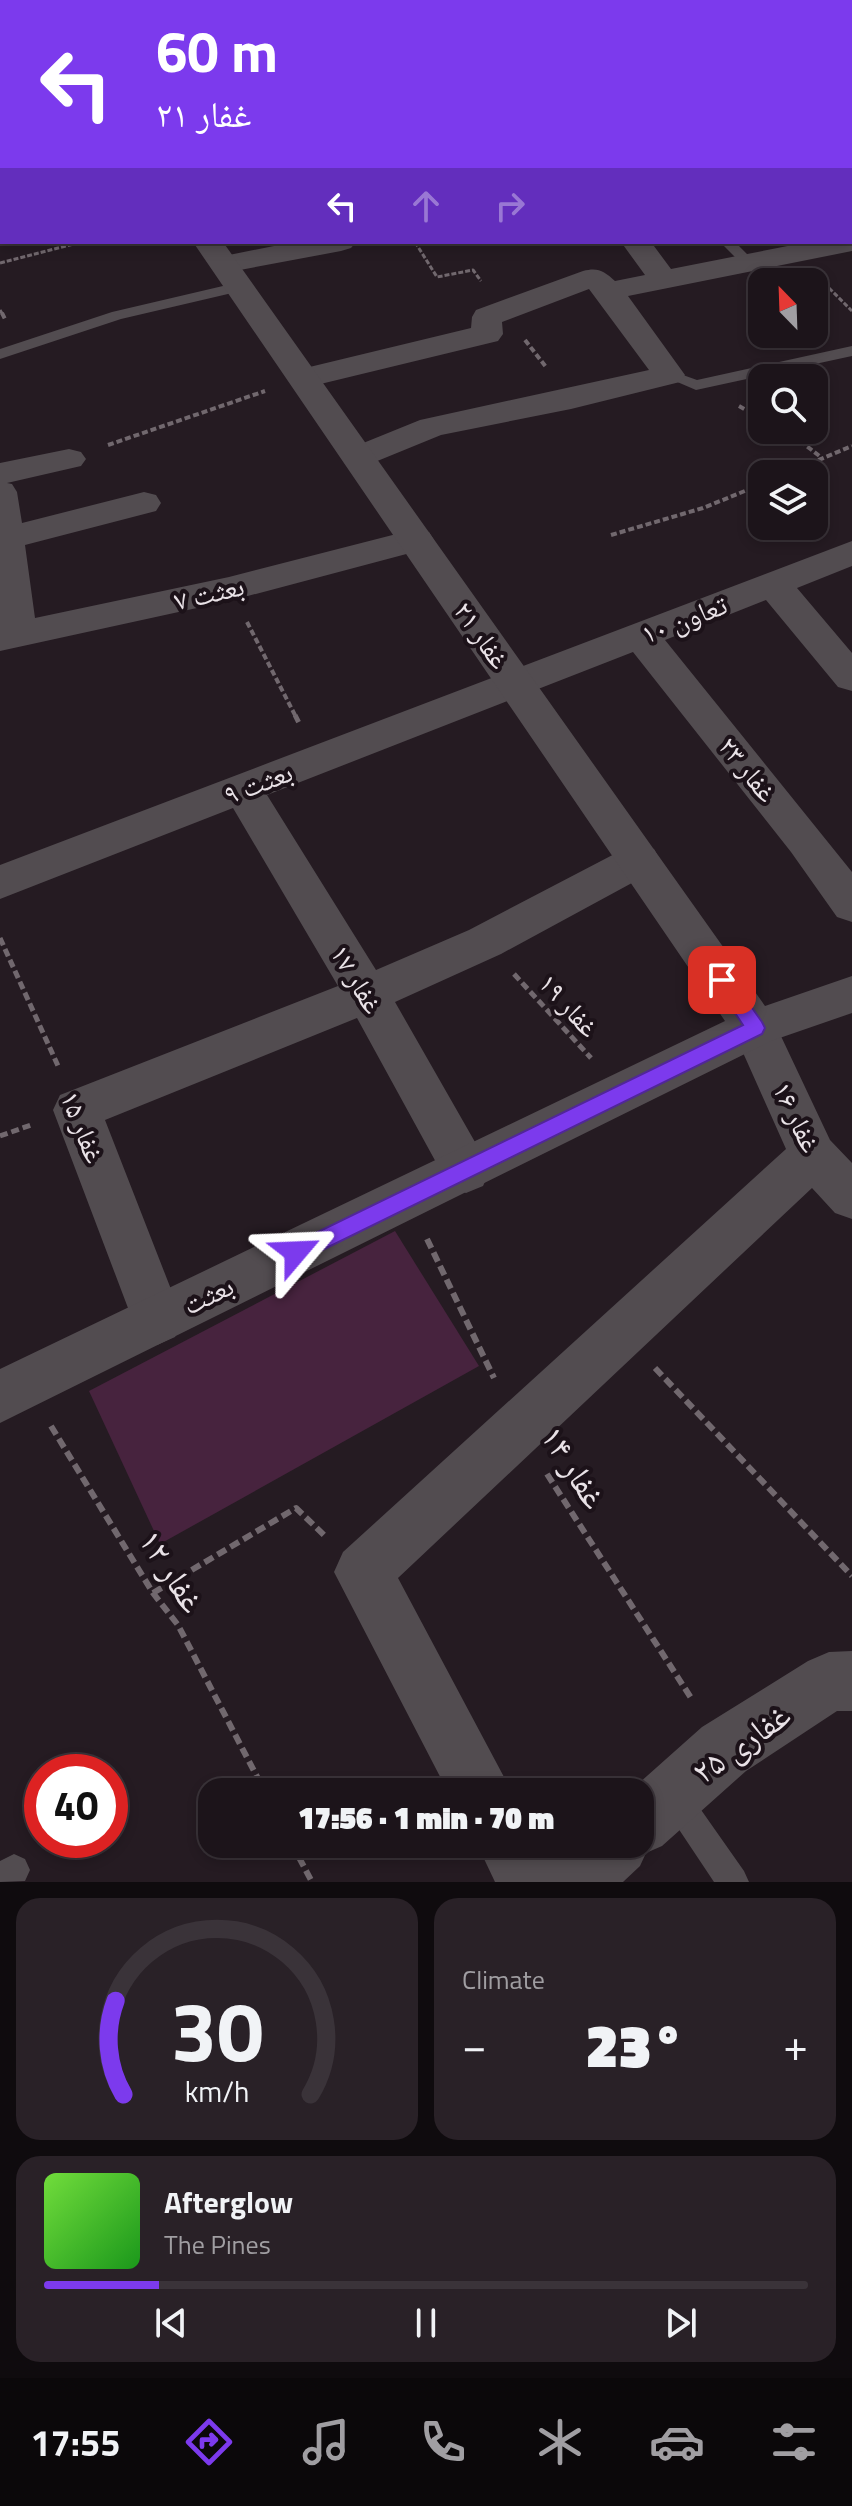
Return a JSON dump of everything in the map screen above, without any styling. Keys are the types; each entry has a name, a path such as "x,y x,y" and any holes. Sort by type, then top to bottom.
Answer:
{"street":[{"path":"224,265 331,244"},
{"path":"637,244 664,280"},
{"path":"609,291 664,280 738,253 831,244"},
{"name":"غفار ۲۱","path":"224,265 755,1028"},
{"path":"304,378 487,334 487,317 594,277 609,291 669,375 571,399 432,427 358,457"},
{"path":"0,474 69,459"},
{"path":"0,492 6,538 10,636"},
{"path":"6,538 144,503"},
{"name":"بعثت ۷","path":"10,636 229,589 416,540"},
{"name":"تعاون ۱۰","path":"515,682 852,553"},
{"path":"773,584 852,678"},
{"name":"غفار ۲۳","path":"641,636 806,841 852,905"},
{"name":"بعثت ۹","path":"0,882 515,682"},
{"name":"غفار ۱۷","path":"243,790 367,994 466,1171"},
{"path":"77,1110 367,994 485,942 639,860"},
{"name":"بعثت","path":"13,1391 755,1028 852,994"},
{"name":"غفار ۱۶","path":"755,1028 813,1155 852,1197"},
{"name":"غفار ۱۵","path":"77,1110 157,1320"},
{"path":"473,1778 363,1572 813,1155"},
{"name":"غفاری ۲۵","path":"656,1810 724,1749 829,1682 852,1681"},
{"path":"517,1858 530,1882"},
{"path":"576,1882 603,1858"}],"lane":[{"path":"0,354 117,315 224,265"},
{"path":"669,375 696,385 852,351"},
{"path":"656,1810 733,1882"}],"path":[{"path":"0,263 73,244"},
{"path":"69,459 304,378"},
{"path":"803,444 822,459 852,446"},
{"path":"611,535 703,508 748,490"},
{"path":"229,589 318,760"},
{"name":"غفار ۱۵","path":"0,938 77,1110"},
{"name":"غفار ۱۹","path":"485,942 624,1094"},
{"name":"غفار ۱۴","path":"408,1198 518,1429 724,1749"},
{"path":"621,1333 852,1576"},
{"name":"غفار ۱۲","path":"13,1391 178,1625 258,1778"},
{"path":"153,1593 296,1508 363,1572"},
{"path":"299,1858 312,1882"}],"shaded area":[{"path":"395,1231 479,1366 160,1544 89,1391"}],"route":[{"path":"296,1252 755,1028 722,980"}]}
